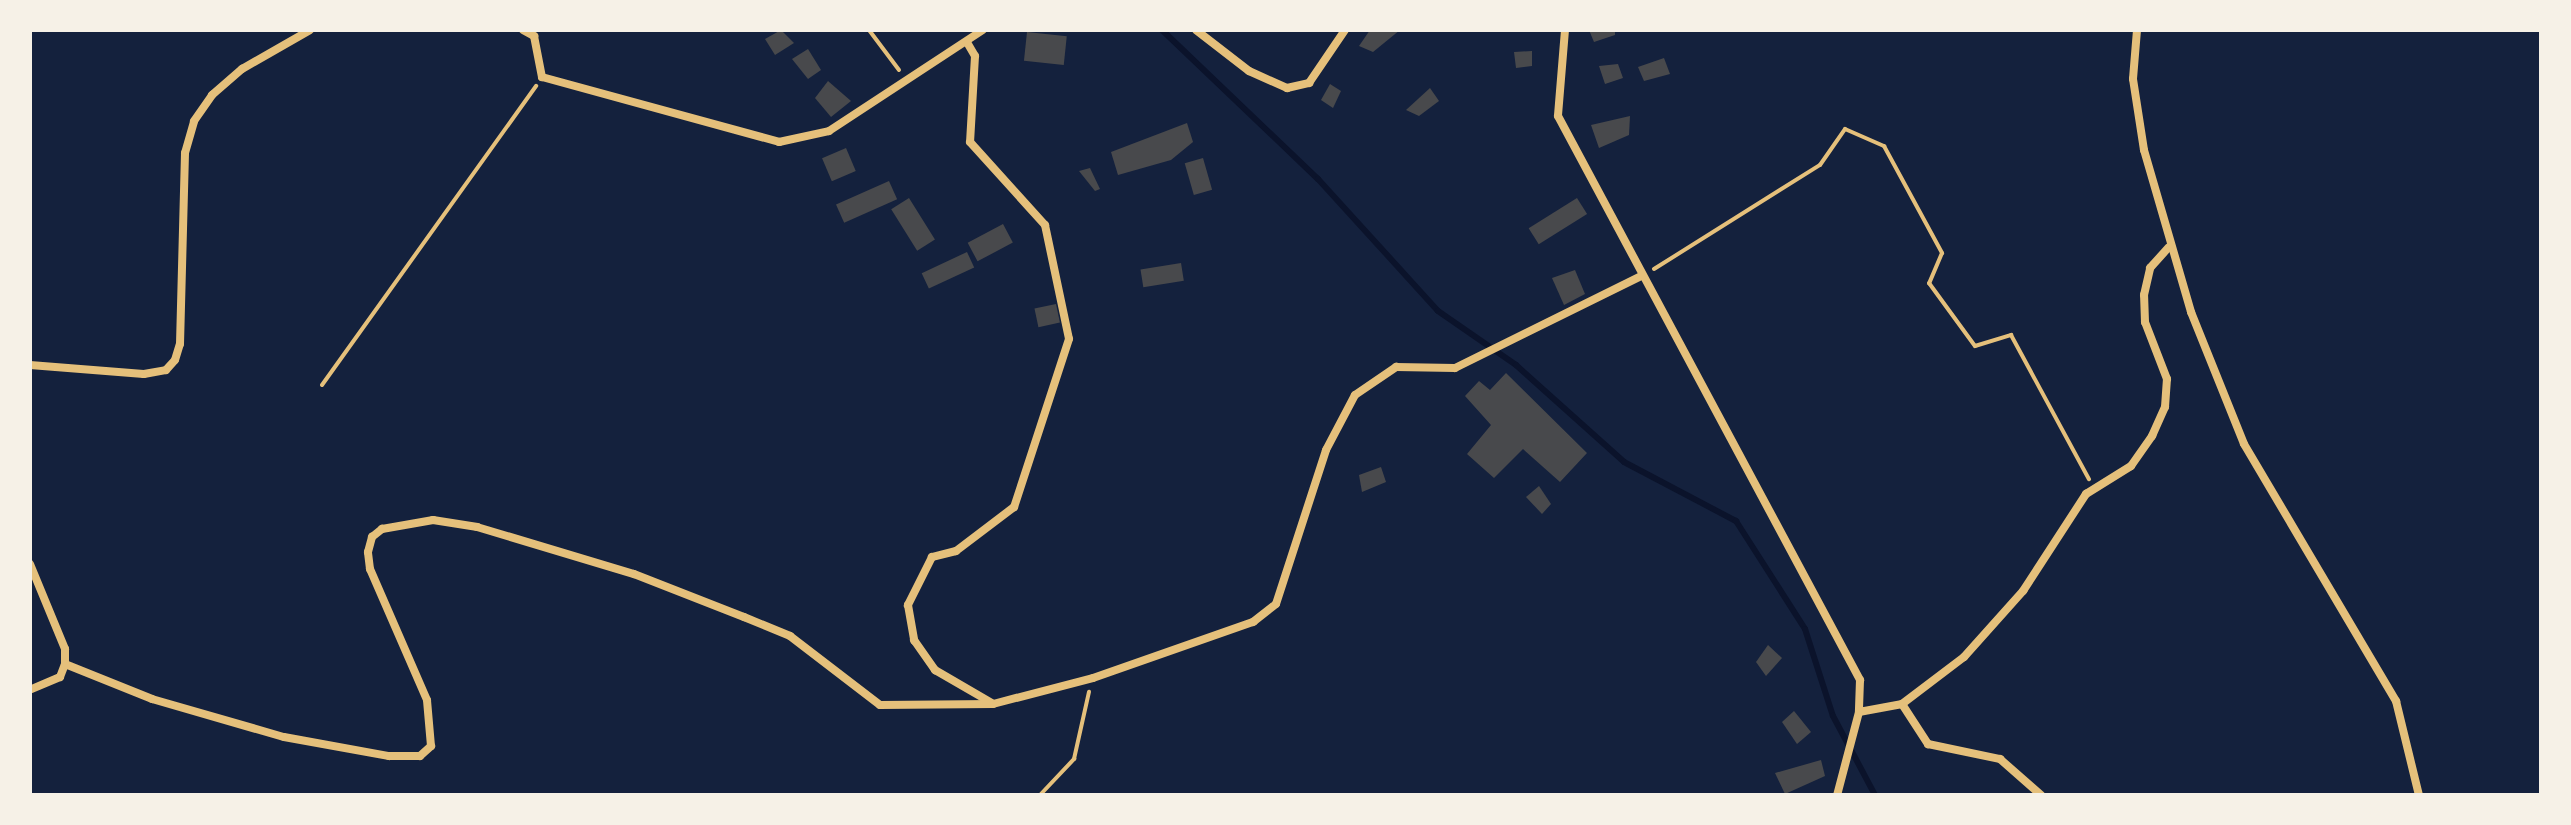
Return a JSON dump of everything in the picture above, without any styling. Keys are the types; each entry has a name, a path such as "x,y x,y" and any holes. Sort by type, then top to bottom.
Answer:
{"street":[{"path":"30,365 144,374 166,370 175,360 180,344 185,153 194,121 212,95 242,69 310,30"},
{"path":"523,30 534,36 542,77 779,142 829,131 904,77 968,44 983,30"},
{"path":"1196,30 1249,71 1287,88 1309,83 1345,30"},
{"path":"1565,30 1558,116 1860,680 1859,712 1837,795"},
{"path":"2137,30 2133,79 2169,247 2244,444 2396,701 2419,795"},
{"path":"968,44 975,56 970,142 1045,225 1069,339 1014,507 956,551 932,557 908,605 914,640 935,670 993,704"},
{"path":"1859,712 1902,704 1964,657 2023,591 2051,543 2094,489 2131,466 2165,407 2167,379 2145,322 2144,295 2150,268 2169,247"},
{"path":"65,664 152,699 284,737 389,756 420,756 431,746 427,700 370,569 368,552 382,529 433,520 477,527 634,574 790,636 880,705 993,704 1093,678 1253,622 1276,604 1326,450 1355,395 1396,367 1455,368 1641,276"},
{"path":"30,564 65,649 65,664 60,677 30,690"},
{"path":"1902,704 1928,744 2000,759 2041,795"}],"path":[{"path":"869,30 904,77"},
{"path":"322,385 542,77"},
{"path":"1641,276 1820,165 1845,129 1884,146 1942,253 1929,283 1975,346 2011,335 2094,489"},
{"path":"1040,795 1074,759 1093,678"}],"building":[{"path":"781,30 794,43 775,55 765,39"},
{"path":"1370,30 1400,30 1373,52 1359,46"},
{"path":"1589,30 1615,30 1615,35 1594,42"},
{"path":"1027,32 1067,36 1064,65 1024,61"},
{"path":"808,49 821,70 808,79 792,59"},
{"path":"1532,51 1532,66 1516,68 1514,52"},
{"path":"1664,58 1670,74 1644,81 1638,67"},
{"path":"1618,64 1623,78 1605,84 1599,66"},
{"path":"828,81 851,101 831,117 815,98"},
{"path":"1330,84 1341,91 1333,108 1321,100"},
{"path":"1430,88 1439,101 1419,116 1406,110"},
{"path":"1630,116 1629,135 1599,148 1591,125"},
{"path":"1187,123 1193,142 1171,160 1118,175 1111,152"},
{"path":"846,148 856,171 832,181 822,158"},
{"path":"1203,158 1212,190 1194,195 1185,163"},
{"path":"1090,168 1100,189 1095,191 1079,171"},
{"path":"889,181 897,199 844,223 836,205"},
{"path":"909,198 935,240 917,251 891,209"},
{"path":"1577,198 1587,214 1539,244 1529,228"},
{"path":"1003,224 1013,243 978,261 968,243"},
{"path":"967,252 974,267 929,289 922,273"},
{"path":"1181,263 1184,281 1143,287 1141,269"},
{"path":"1575,270 1585,294 1564,305 1552,278"},
{"path":"1056,304 1060,323 1038,327 1034,309"},
{"path":"1506,373 1587,453 1560,482 1523,449 1494,478 1467,454 1491,425 1465,396 1479,381 1490,390"},
{"path":"1381,467 1386,482 1362,492 1359,475"},
{"path":"1539,486 1551,504 1542,514 1526,497"},
{"path":"1768,645 1782,658 1766,676 1756,662"},
{"path":"1794,711 1811,732 1797,744 1782,722"},
{"path":"1821,760 1825,776 1785,794 1775,773"}],"waterway":[{"path":"1162,30 1318,179 1438,311 1516,365 1624,462 1736,521 1805,629 1833,716 1875,795"}]}
